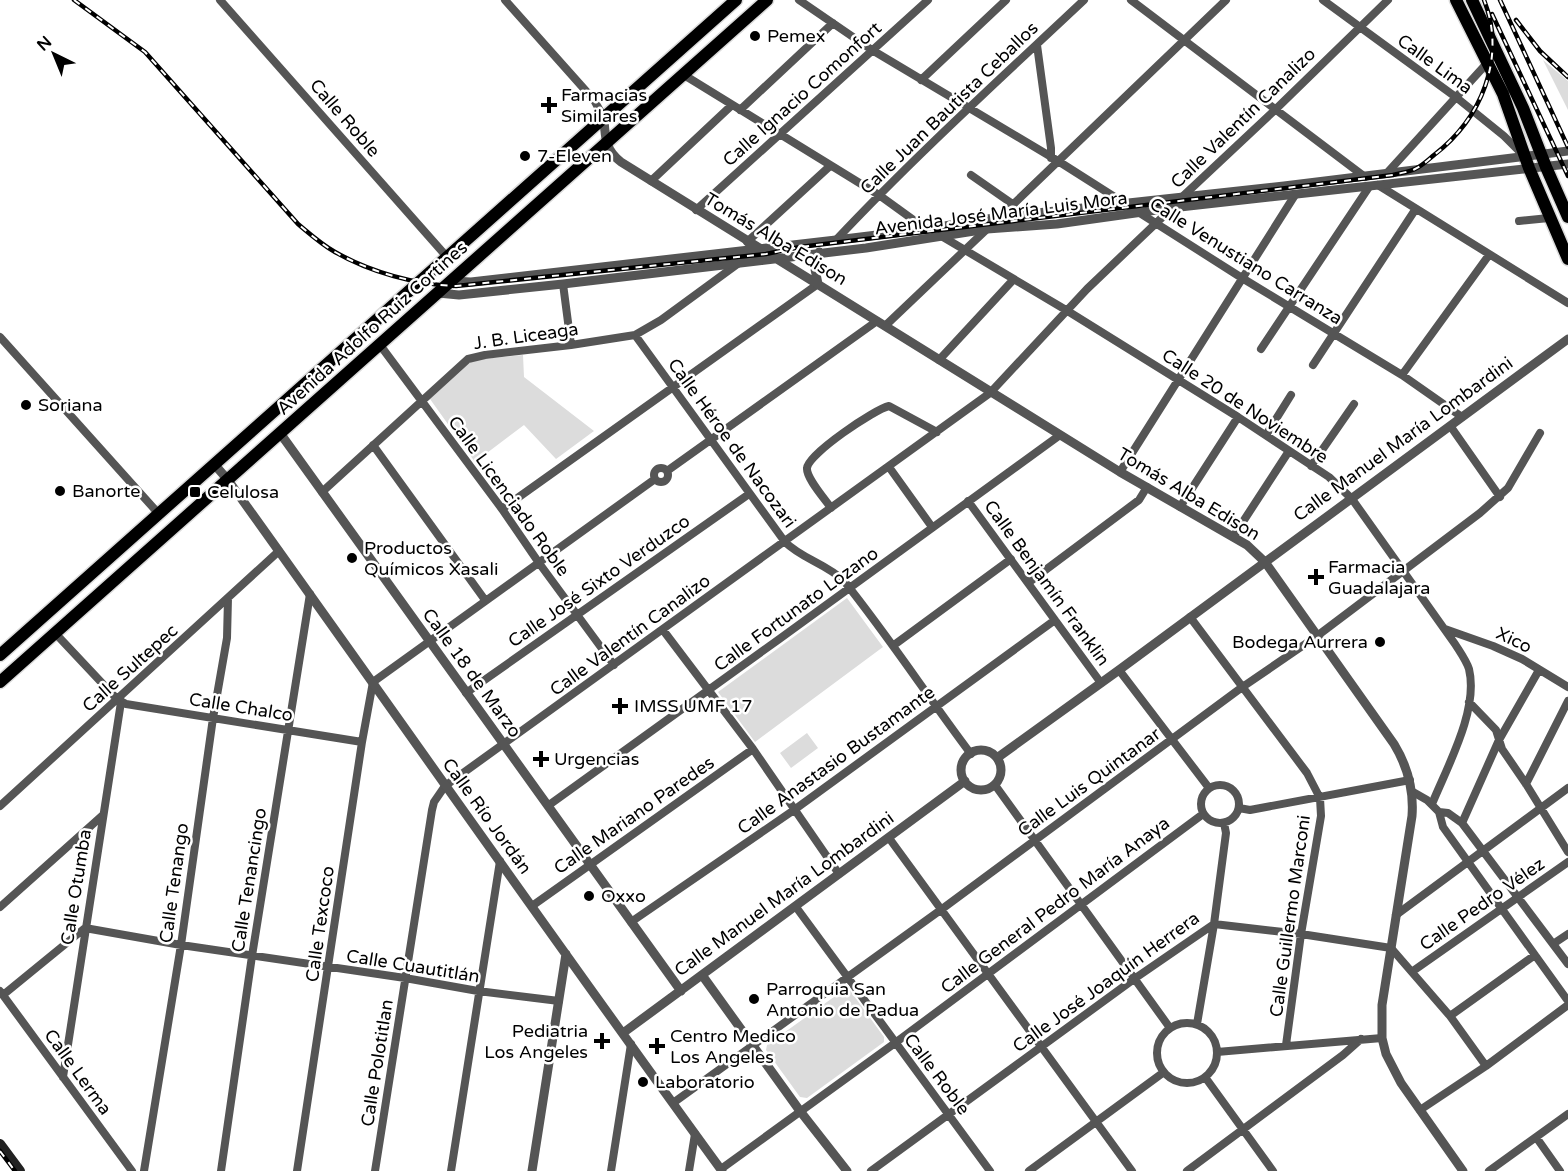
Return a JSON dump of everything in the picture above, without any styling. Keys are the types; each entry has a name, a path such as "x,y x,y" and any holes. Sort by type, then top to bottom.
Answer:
{"main road":[{"name":"Avenida Adolfo Ruíz Cortines","path":"0,655 736,0"},
{"name":"Avenida Adolfo Ruíz Cortines","path":"0,682 607,145 767,0"},
{"path":"1456,0 1503,94 1549,219 1568,259"},
{"path":"1472,0 1523,108 1568,217"},
{"path":"0,1144 20,1171"}],"street":[{"name":"Calle Roble","path":"220,0 447,257"},
{"path":"505,0 594,100 604,118 607,145"},
{"name":"Calle Venustiano Carranza","path":"799,0 872,50 1125,203 1242,278 1402,375 1462,417"},
{"name":"Calle Ignacio Comonfort","path":"696,210 928,0"},
{"path":"921,80 1006,0"},
{"name":"Calle Juan Bautista Ceballos","path":"836,240 968,108 1084,0"},
{"path":"1131,0 1277,108 1365,177"},
{"path":"1000,217 1014,205 1054,160 1185,41 1226,0"},
{"name":"Calle Lima","path":"1323,0 1457,98 1504,136 1527,162"},
{"name":"Calle Valentín Canalizo","path":"445,786 990,393 1066,310 1388,0"},
{"path":"740,110 833,23"},
{"path":"1036,45 1054,160"},
{"path":"1387,173 1488,63 1494,47"},
{"path":"684,75 879,195 927,229"},
{"path":"651,181 732,105"},
{"name":"Tomás Alba Edison","path":"607,145 615,157 696,210 990,393 1233,537 1265,561 1394,744 1401,755 1410,780 1413,792 1412,816 1382,1005 1382,1038 1393,1070 1464,1171"},
{"name":"Avenida José María Luis Mora","path":"1544,161 1568,151"},
{"name":"Avenida José María Luis Mora","path":"451,281 471,282 836,240 1000,217 1387,173 1544,161 1568,164"},
{"name":"Avenida José María Luis Mora","path":"438,293 459,295 739,263 943,237 987,229 1058,224 1171,208 1373,186 1527,162"},
{"path":"747,242 830,166"},
{"path":"971,175 1014,205"},
{"path":"1261,349 1288,306 1373,186 1568,303"},
{"path":"1120,472 1295,195"},
{"path":"1313,364 1415,210"},
{"path":"1519,221 1549,219"},
{"path":"885,326 987,229"},
{"name":"Calle 20 de Noviembre","path":"943,237 1179,380 1266,435 1337,484 1352,499 1405,571 1468,667 1469,702"},
{"name":"J. B. Liceaga","path":"321,492 458,366 474,357 635,335 661,320 758,249"},
{"path":"502,509 818,284 815,269 819,252"},
{"path":"1402,375 1489,255"},
{"path":"939,360 1013,280"},
{"path":"563,284 571,345"},
{"path":"373,682 655,479 654,471 658,468 667,471 876,321"},
{"name":"Calle Héroe de Nacozari","path":"635,335 785,542 795,552 835,573 850,589 894,645 971,754"},
{"path":"0,337 158,513"},
{"name":"Calle Manuel María Lombardini","path":"997,758 1568,339"},
{"name":"Calle Licenciado Roble","path":"380,345 614,665"},
{"path":"1266,435 1291,395"},
{"path":"1311,466 1354,404"},
{"path":"831,508 809,476 806,470 807,465 816,454 874,411 889,406 937,432"},
{"path":"1180,507 1238,417"},
{"path":"1451,427 1500,496"},
{"name":"Calle 18 de Marzo","path":"280,433 681,991"},
{"name":"Calle Luis Quintanar","path":"673,1103 1405,571 1500,496 1515,477 1540,433"},
{"name":"Calle Fortunato Lozano","path":"549,805 1060,435"},
{"path":"373,445 485,600"},
{"path":"1233,537 1289,451"},
{"name":"Calle Río Jordán","path":"214,464 228,480 722,1170"},
{"path":"889,467 932,527"},
{"path":"1028,583 1139,500 1147,487"},
{"name":"Calle José Sixto Verduzco","path":"466,693 749,494"},
{"name":"Calle Benjamín Franklin","path":"968,501 1101,683"},
{"name":"Calle Sultepec","path":"0,806 119,700 279,551"},
{"path":"894,645 1011,559"},
{"name":"Calle Tenancingo","path":"221,1171 252,956 310,594"},
{"name":"Calle Tenango","path":"144,1171 227,638 228,598"},
{"name":"Calle Guillermo Marconi","path":"1190,617 1306,773 1320,798 1320,827 1301,934 1286,1045"},
{"name":"Calle Anastasio Bustamante","path":"631,922 794,810 1055,620"},
{"name":"Xico","path":"1444,628 1522,659 1568,687"},
{"path":"663,630 753,749 839,874"},
{"path":"55,633 119,700"},
{"name":"Calle Benjamín Franklin","path":"1119,670 1209,788"},
{"path":"1462,823 1499,740 1539,670"},
{"name":"Calle Texcoco","path":"297,1171 373,682"},
{"name":"Calle Chalco","path":"119,700 362,742"},
{"name":"Calle Otumba","path":"63,1077 119,700"},
{"path":"1526,784 1568,701"},
{"path":"1469,702 1496,730 1502,749 1568,852"},
{"path":"1432,804 1461,731 1469,702"},
{"name":"Calle Mariano Paredes","path":"532,906 753,749"},
{"path":"984,751 997,758 1001,768 999,780 995,785 986,789 976,789 965,781 963,763 971,754 984,751"},
{"path":"1239,808 1250,810 1410,780"},
{"name":"Calle Manuel María Lombardini","path":"623,1033 965,781"},
{"path":"1222,784 1234,790 1239,801 1239,808 1233,818 1224,823 1212,822 1203,814 1202,797 1209,788 1222,784"},
{"path":"995,785 1170,1028"},
{"name":"Calle Polotitlan","path":"375,1171 434,802 445,786"},
{"path":"1396,915 1568,788"},
{"path":"1413,792 1432,804 1439,812 1443,827 1568,1003 1486,1066 1420,1110"},
{"path":"1439,812 1448,813 1462,823 1568,964"},
{"name":"Calle General Pedro María Anaya","path":"722,1170 1203,814"},
{"path":"0,907 103,815"},
{"path":"1197,1024 1214,924 1226,833 1224,823"},
{"path":"889,838 1132,1171"},
{"path":"451,1171 500,861"},
{"name":"Calle Pedro Vélez","path":"1413,971 1568,862"},
{"name":"Calle Roble","path":"796,907 990,1171"},
{"name":"Calle José Joaquín Herrera","path":"872,1171 1134,979 1214,924 1391,948"},
{"path":"2,993 85,928"},
{"name":"Calle Cuautitlán","path":"85,928 181,945 405,978 478,992 559,1000"},
{"path":"1553,944 1568,934"},
{"path":"1391,948 1450,1016 1486,1066"},
{"path":"532,1171 566,954"},
{"path":"1450,1016 1535,956"},
{"path":"702,975 801,1112 847,1171"},
{"name":"Calle Lerma","path":"2,993 132,1171"},
{"path":"1183,1023 1197,1024 1212,1035 1217,1052 1214,1066 1205,1077 1197,1082 1179,1082 1170,1078 1159,1064 1158,1044 1170,1028 1183,1023"},
{"path":"1217,1052 1382,1038"},
{"path":"1186,1171 1244,1130 1361,1039"},
{"path":"611,1171 631,1044"},
{"path":"1029,1171 1164,1072"},
{"path":"1205,1077 1273,1171"},
{"path":"1489,1171 1568,1114"},
{"path":"689,1171 695,1134"},
{"path":"1536,1137 1560,1171"}],"shaded area":[{"path":"1543,60 1568,81 1568,110"},
{"path":"523,355 524,377 594,431 556,459 524,425 475,462 430,399 473,360"},
{"path":"847,598 883,647 755,742 718,692"},
{"path":"807,733 818,748 791,768 780,753"},
{"path":"845,989 849,989 884,1037 884,1042 807,1098 800,1097 766,1050 767,1045"}],"railway":[{"path":"74,0 145,52 298,224 320,242 335,252 378,271 409,280 456,286 766,254 800,247 1393,175 1410,171 1423,165 1451,140 1477,105 1491,65 1490,22 1484,0"},
{"path":"1500,0 1568,147"},
{"path":"1492,14 1568,176"},
{"path":"1516,20 1540,51 1568,77"},
{"path":"0,1151 15,1171"}],"place":[{"name":"Pemex","path":"755,36"},
{"name":"Farmacias Similares","path":"549,105"},
{"name":"7-Eleven","path":"525,156"},
{"name":"Soriana","path":"26,405"},
{"name":"Banorte","path":"60,491"},
{"name":"Celulosa","path":"195,492"},
{"name":"Productos Químicos Xasali","path":"352,558"},
{"name":"Farmacia Guadalajara","path":"1316,577"},
{"name":"Bodega Aurrera","path":"1380,642"},
{"name":"IMSS UMF 17","path":"620,706"},
{"name":"Urgencias","path":"541,759"},
{"name":"Oxxo","path":"589,896"},
{"name":"Parroquia San Antonio de Padua","path":"754,999"},
{"name":"Pediatria Los Angeles","path":"602,1041"},
{"name":"Centro Medico Los Angeles","path":"657,1046"},
{"name":"Laboratorio","path":"643,1082"}]}
